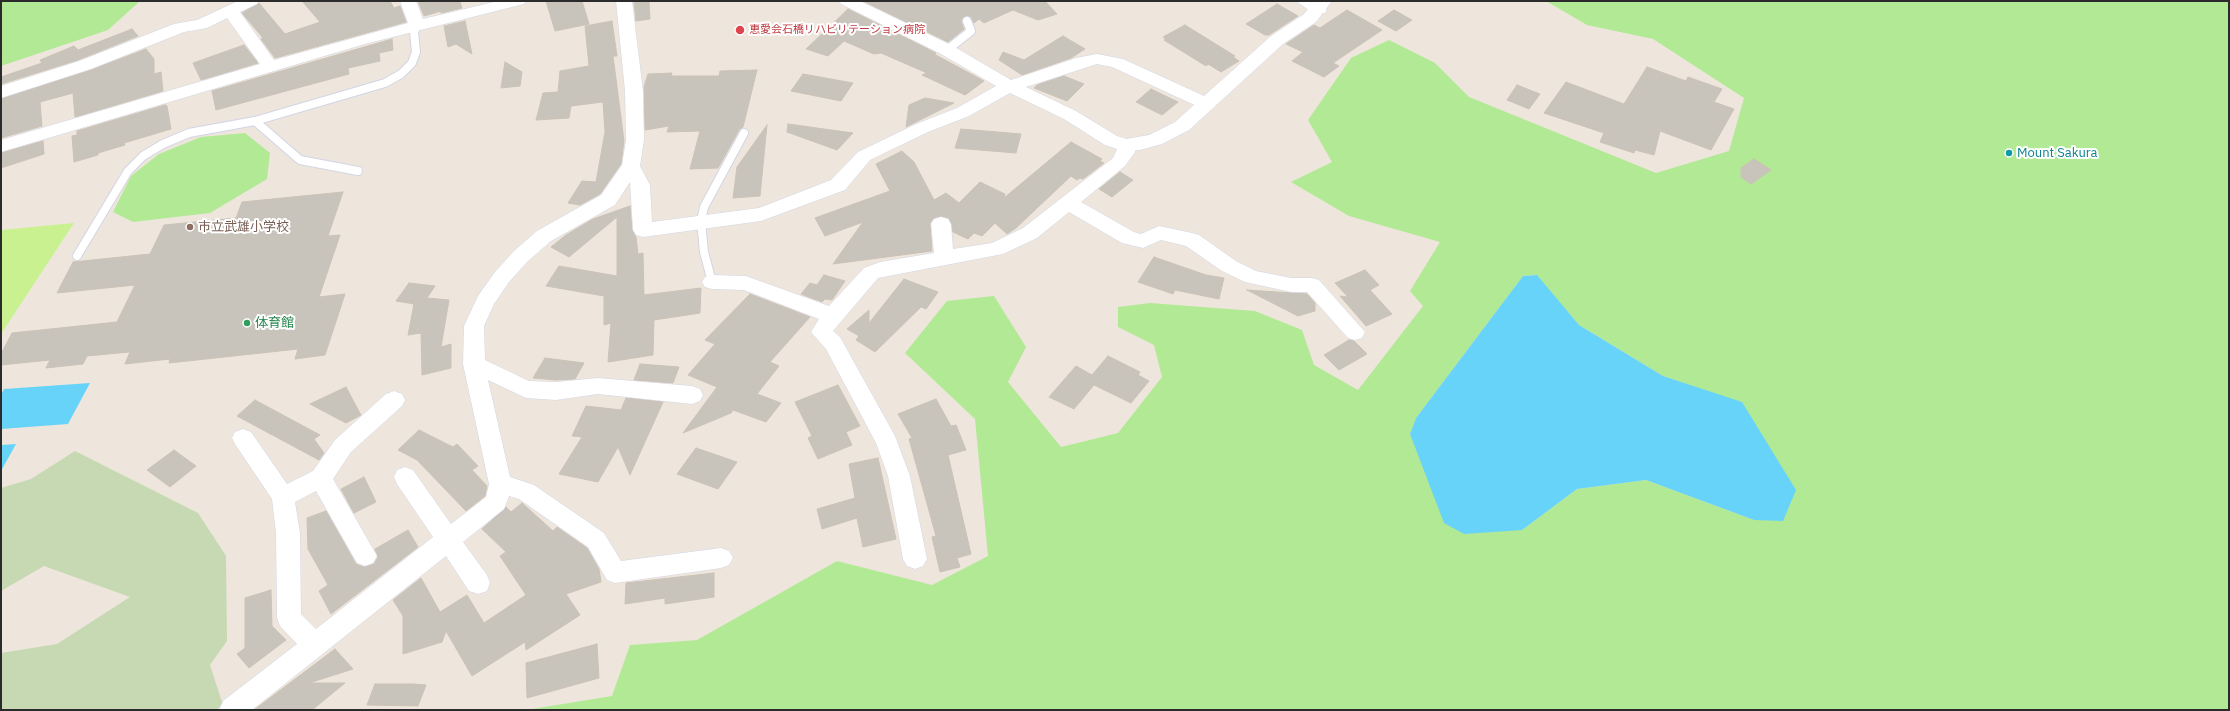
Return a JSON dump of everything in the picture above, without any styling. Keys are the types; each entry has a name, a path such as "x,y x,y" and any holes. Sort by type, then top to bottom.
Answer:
{"street":[{"path":"1,92 85,65 180,28 201,24 251,1"},
{"path":"408,1 417,26"},
{"path":"1,146 417,26 518,1"},
{"path":"232,710 312,644 496,502 500,484 474,364 474,326 485,301 502,277 521,256 544,236 608,200 631,166 635,140 634,91 624,1"},
{"path":"847,1 947,50 1009,86 1070,115 1111,141 1127,145 1140,144 1155,140 1182,126 1316,4"},
{"path":"230,10 271,67"},
{"path":"631,166 641,185 643,230 761,214 838,185 864,156 922,128 963,112 1009,86 1022,83 1082,62 1097,59 1117,63 1207,104"},
{"path":"915,559 899,476 887,442 833,343 821,332 871,273 880,269 996,249 1030,233 1119,162 1126,152 1127,145"},
{"path":"1068,203 1129,238 1144,241 1159,233 1192,240 1229,266 1252,277 1291,285 1312,285 1354,332"},
{"path":"941,224 944,258"},
{"path":"712,282 746,282 833,316"},
{"path":"474,364 526,389 556,391 598,386 692,395"},
{"path":"283,497 322,478 343,446 394,400"},
{"path":"243,438 283,497 288,533 289,618 312,644"},
{"path":"405,476 478,583"},
{"path":"322,478 365,556"},
{"path":"500,484 526,492 596,540 615,572 721,558"}],"lane":[{"path":"947,50 971,31 967,21"},
{"path":"77,256 128,171 142,156 163,144 189,133 255,121 385,83 401,74 412,63 416,52 414,32 417,26"},
{"path":"255,121 300,160 358,171"},
{"path":"712,282 704,252 701,221 704,207 744,133"}],"green space":[{"path":"1,1 140,1 108,30 1,66"},
{"path":"1546,1 2229,1 2229,710 526,710 612,696 630,645 697,640 837,561 932,585 988,556 975,419 905,353 947,301 994,296 1026,347 1008,382 1061,447 1118,433 1162,377 1154,345 1118,327 1118,307 1150,303 1255,311 1302,330 1314,365 1358,390 1423,306 1410,291 1440,242 1349,216 1291,182 1332,162 1308,120 1351,58 1389,40 1435,63 1469,97 1656,173 1729,151 1744,98 1653,39 1587,25","holes":["1536,275 1579,325 1663,376 1742,403 1754,520 1646,480 1577,489 1522,530 1410,434 1416,418 1523,276"]},
{"path":"245,133 270,153 267,179 210,213 133,222 113,212 131,176 159,154 201,137"},
{"path":"74,223 1,334 1,230"},
{"path":"75,451 198,513 226,556 227,641 210,665 223,705 216,710 1,710 1,653 57,644 130,597 44,566 1,591 1,488 31,479"}],"water":[{"path":"1537,275 1579,325 1663,376 1742,402 1796,490 1783,521 1754,520 1646,480 1577,489 1522,530 1464,534 1444,523 1410,434 1416,418 1523,276"},
{"path":"90,383 68,424 1,429 1,395 4,389"},
{"path":"16,444 1,471 1,445"}],"building":[{"path":"302,1 390,1 394,8 400,6 406,22 275,58 261,39 263,38 242,13 259,3 285,34 320,22"},
{"path":"418,1 460,1 462,8 441,13 441,11 424,16"},
{"path":"546,1 582,1 589,24 555,31"},
{"path":"634,1 649,1 650,19 636,21"},
{"path":"863,1 1045,1 1057,14 1038,20 1013,10 984,23 979,19 974,23 971,17 965,16 961,21 964,29 948,42"},
{"path":"1277,4 1298,16 1269,35 1265,35 1246,24"},
{"path":"848,9 936,53 934,54 984,81 965,95 922,75 927,73 881,53 874,54 844,41 828,56 806,49"},
{"path":"1347,10 1382,30 1333,63 1339,66 1324,77 1292,61 1303,52 1286,44 1314,25 1320,28"},
{"path":"1394,10 1412,20 1396,31 1378,21"},
{"path":"465,21 472,54 456,44 448,47 444,26"},
{"path":"612,21 617,56 613,56 624,141 621,164 600,194 580,205 568,203 582,181 596,182 605,132 603,102 571,106 569,118 536,120 543,93 558,92 560,71 589,66 585,26"},
{"path":"1185,25 1235,56 1233,57 1239,61 1221,72 1208,64 1206,66 1164,40 1166,39 1163,37"},
{"path":"132,29 138,36 78,60 1,84 1,77 42,63 40,60 74,46 78,50"},
{"path":"1063,36 1085,49 1071,58 1022,75 999,60 1003,52 1024,60"},
{"path":"392,39 393,50 379,53 380,61 348,68 349,74 216,110 212,91"},
{"path":"244,45 258,63 201,80 193,63"},
{"path":"146,49 154,59 154,74 161,72 163,91 75,117 73,93 40,102 42,126 1,138 1,99 91,70"},
{"path":"505,62 522,72 520,86 501,88"},
{"path":"1647,67 1686,81 1688,77 1722,89 1714,102 1734,109 1711,150 1660,131 1654,155 1635,150 1634,153 1600,142 1604,133 1544,113 1566,82 1624,104"},
{"path":"757,70 743,127 739,130 718,168 690,169 700,131 667,132 669,126 645,130 644,87 648,74 672,73 671,76 719,76 720,71"},
{"path":"803,74 853,83 841,101 791,91"},
{"path":"1064,76 1084,84 1067,101 1034,88 1037,85"},
{"path":"1517,85 1540,94 1529,109 1507,100"},
{"path":"1151,89 1178,102 1162,115 1136,102"},
{"path":"925,98 954,103 906,127 909,105"},
{"path":"165,105 167,106 171,129 124,143 125,145 74,162 72,136 77,135 77,131"},
{"path":"788,124 853,133 837,150 787,132"},
{"path":"767,125 760,196 733,198 737,167"},
{"path":"961,129 1021,134 1016,153 955,148"},
{"path":"43,141 44,154 1,168 1,153"},
{"path":"1071,142 1102,159 1100,161 1104,163 1083,179 1080,178 1077,180 1071,176 1016,228 1007,234 995,223 982,236 974,233 968,239 953,232 949,218 941,216 934,218 930,223 932,251 833,264 863,222 825,236 815,218 890,191 876,164 902,151 914,162 934,200 946,193 959,203 980,182 1005,194 1004,198"},
{"path":"1754,159 1771,170 1751,184 1741,177 1741,168"},
{"path":"1120,172 1133,180 1112,197 1099,189"},
{"path":"343,192 328,236 340,235 319,297 345,294 325,355 295,359 298,349 169,363 170,359 125,364 130,352 87,356 83,364 46,368 50,360 1,365 1,354 12,333 117,322 135,285 57,293 73,262 150,254 164,225 236,218 242,202"},
{"path":"630,206 632,230 636,237 638,254 643,253 644,295 701,288 700,313 654,320 653,355 608,362 611,323 604,325 604,296 546,286 559,266 617,276 617,217 569,257 551,247 566,235 593,219"},
{"path":"1154,257 1206,275 1224,278 1219,299 1175,290 1173,294 1138,282"},
{"path":"1365,270 1379,285 1370,290 1392,314 1366,326 1340,296 1348,297 1335,283"},
{"path":"824,275 845,281 832,300 825,299 822,302 801,294 810,283 817,285"},
{"path":"904,279 938,292 926,309 921,307 875,352 856,340 859,336 847,329 869,310 869,323"},
{"path":"409,283 435,286 427,298 449,300 441,347 451,344 451,368 422,375 421,333 408,335 414,304 396,301"},
{"path":"1247,290 1307,294 1315,303 1315,311 1298,316"},
{"path":"750,294 810,317 770,362 779,366 757,394 781,403 766,422 733,410 731,413 683,433 717,387 688,375 715,344 705,340"},
{"path":"1349,340 1354,341 1367,354 1339,370 1324,355"},
{"path":"1108,356 1140,372 1138,375 1149,381 1131,403 1094,385 1074,409 1049,397 1076,366 1092,375"},
{"path":"545,358 584,363 575,379 556,380 533,378"},
{"path":"640,364 679,367 673,383 634,380"},
{"path":"838,385 860,426 846,432 852,445 818,459 808,438 812,436 795,402"},
{"path":"346,387 361,415 346,423 310,404"},
{"path":"626,398 663,402 630,475 618,447 598,482 559,474 582,437 572,436 586,406 621,410"},
{"path":"936,399 951,426 956,425 966,450 948,455 971,554 957,558 960,567 940,572 932,537 936,536 909,439 912,438 898,414"},
{"path":"255,400 320,435 314,439 324,453 319,460 237,416"},
{"path":"419,430 453,447 457,444 478,466 472,470 487,486 485,496 466,511 417,460 398,450"},
{"path":"696,448 737,462 718,489 677,474"},
{"path":"174,450 196,466 170,487 147,470"},
{"path":"878,458 896,539 863,547 857,518 822,529 817,509 855,498 849,464"},
{"path":"364,477 376,502 354,513 341,489"},
{"path":"522,503 553,531 557,527 587,548 599,569 601,582 566,594 580,615 526,650 525,642 472,676 446,631 442,642 403,654 403,616 393,600 421,578 440,612 467,595 484,623 526,595 500,556 506,552 482,529 506,507 511,512"},
{"path":"326,511 356,564 364,567 374,564 378,557 375,549 408,530 418,547 331,614 319,591 328,585 308,549 307,518"},
{"path":"714,573 714,597 665,604 665,598 625,604 626,583"},
{"path":"271,590 272,626 286,640 249,668 237,654 245,648 245,598"},
{"path":"597,644 599,678 527,698 526,663"},
{"path":"335,649 353,669 309,683 345,683 312,710 254,710"},
{"path":"375,684 426,685 418,706 367,705"}],"place":[{"name":"恵愛会石橋リハビリテーション病院","path":"740,30"},
{"name":"Mount Sakura","path":"2009,153"},
{"name":"市立武雄小学校","path":"190,227"},
{"name":"体育館","path":"247,323"}]}
